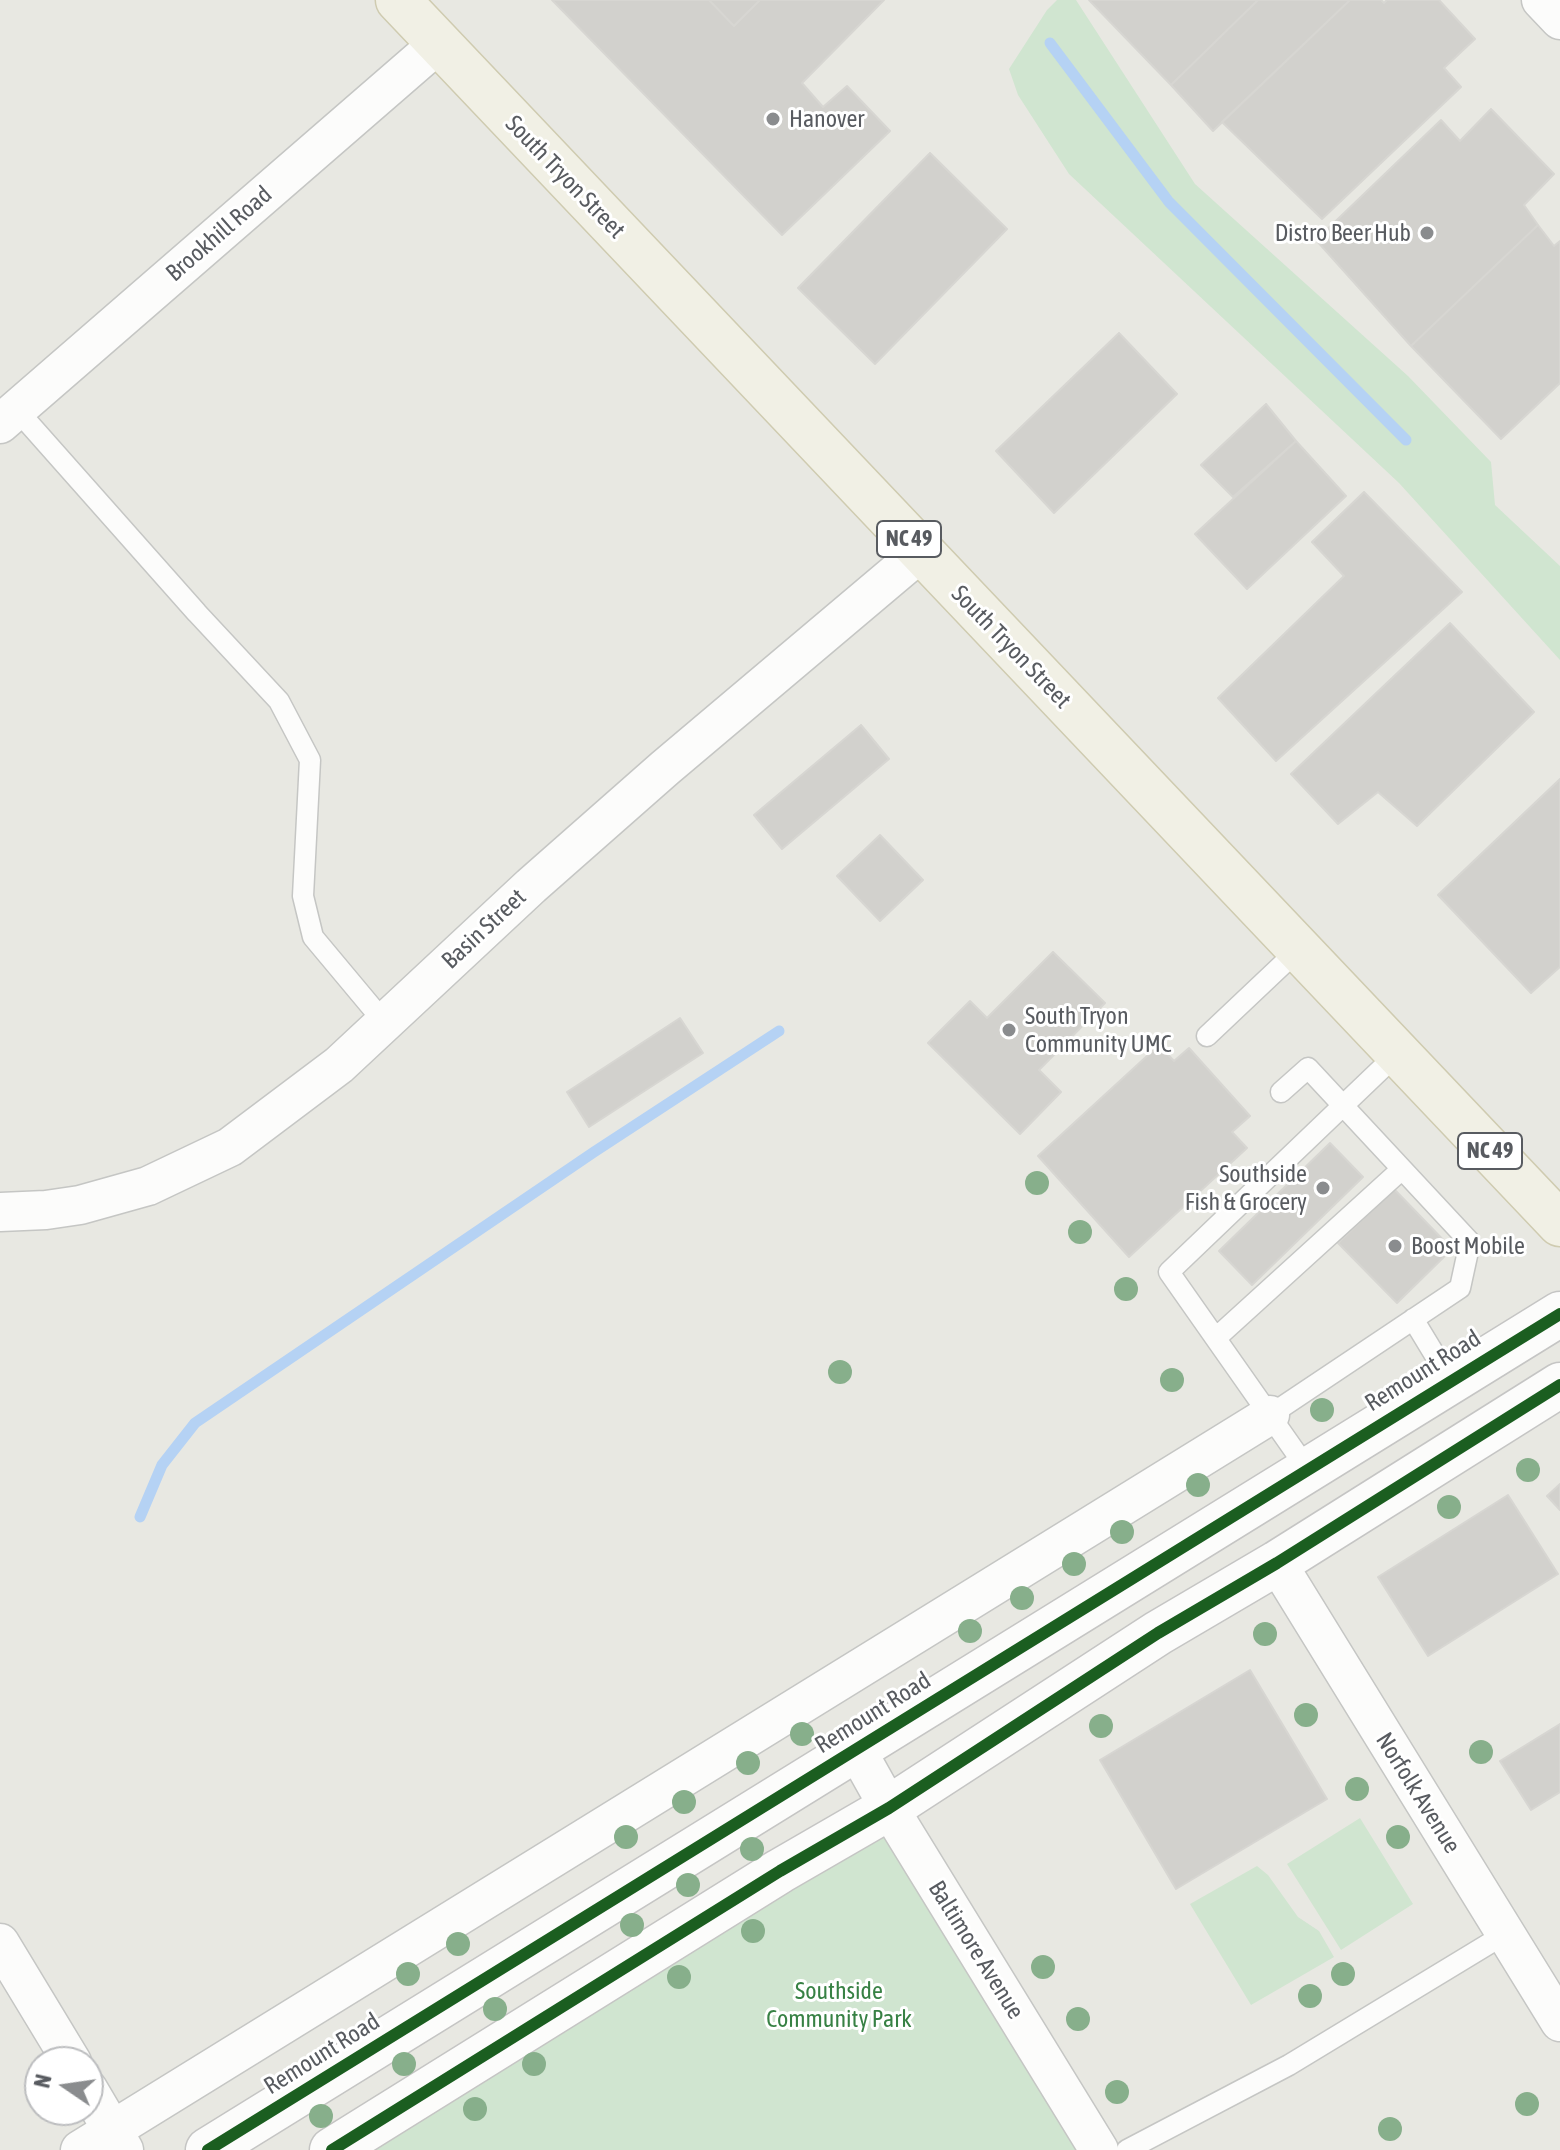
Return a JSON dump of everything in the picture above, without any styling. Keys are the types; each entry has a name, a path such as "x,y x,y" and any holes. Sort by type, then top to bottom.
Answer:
{"main road":[{"name":"South Tryon Street","path":"398,0 1560,1224"},
{"name":"Remount Road","path":"208,2150 1560,1314"},
{"path":"332,2150 780,1871 889,1808 1158,1633 1277,1563 1560,1385"}],"street":[{"path":"1541,0 1560,20"},
{"name":"Brookhill Road","path":"8,417 438,44"},
{"name":"Basin Street","path":"0,1212 80,1205 148,1186 230,1147 339,1065 531,886 921,552"},
{"path":"80,2150 118,2140 1270,1415"},
{"name":"Norfolk Avenue","path":"1277,1563 1560,2022"},
{"name":"Baltimore Avenue","path":"856,1749 1099,2150"},
{"path":"0,1943 62,2046"},
{"path":"104,2116 118,2140"}],"lane":[{"path":"8,417 279,701 310,760 303,896 313,937 384,1022"},
{"path":"1207,1036 1299,949"},
{"path":"1308,1470 1169,1272 1398,1053"},
{"path":"1270,1415 1460,1288 1470,1242 1308,1068 1281,1092"},
{"path":"1216,1338 1402,1169"},
{"path":"1413,1319 1450,1380"},
{"path":"1127,2150 1289,2065 1505,1934"}],"green space":[{"path":"1057,0 1076,0 1195,184 1408,376 1491,462 1495,505 1560,566 1560,660 1399,483 1069,174 1018,95 1009,69 1047,10"},
{"name":"Southside Community Park","path":"889,1808 1099,2150 332,2150"},
{"path":"1360,1818 1413,1904 1341,1950 1287,1864"},
{"path":"1257,1866 1268,1875 1298,1917 1319,1931 1334,1957 1251,2005 1190,1904"}],"building":[{"name":"Hanover","path":"552,0 709,0 734,26 760,0 884,0 802,83 823,107 847,86 890,131 782,235"},
{"path":"709,0 760,0 734,26"},
{"path":"1089,0 1258,0 1171,85"},
{"path":"1258,0 1350,0 1213,131 1171,85"},
{"path":"1350,0 1381,0 1384,3 1387,0 1439,0 1475,39 1444,68 1461,87 1322,219 1222,122"},
{"name":"Distro Beer Hub","path":"1491,109 1554,174 1524,205 1538,225 1411,346 1316,240 1441,120 1460,141"},
{"path":"930,153 1007,229 875,364 798,288"},
{"path":"1538,225 1554,246 1560,241 1560,383 1501,439 1411,346"},
{"path":"1119,333 1177,394 1054,513 996,451"},
{"path":"1266,404 1296,441 1233,497 1201,465"},
{"path":"1296,441 1346,496 1247,589 1195,534"},
{"path":"1364,492 1462,592 1276,761 1218,698 1344,576 1312,542"},
{"path":"1450,623 1534,712 1417,826 1378,792 1338,824 1291,774"},
{"path":"861,725 889,759 782,849 754,815"},
{"path":"1560,779 1560,967 1531,993 1438,895"},
{"path":"880,835 923,880 880,921 837,876"},
{"name":"South Tryon Community UMC","path":"1053,952 1105,1003 1039,1070 1061,1092 1020,1134 928,1043 970,1001 987,1018"},
{"path":"680,1018 703,1053 589,1127 567,1092"},
{"path":"1159,1045 1174,1061 1189,1048 1250,1116 1232,1132 1247,1148 1129,1257 1038,1156"},
{"path":"1330,1143 1363,1177 1252,1285 1219,1251"},
{"name":"Boost Mobile","path":"1394,1189 1452,1249 1397,1303 1338,1243"},
{"path":"1560,1484 1560,1510 1547,1496"},
{"path":"1508,1495 1558,1574 1428,1656 1378,1577"},
{"path":"1250,1670 1327,1799 1176,1889 1100,1760"},
{"path":"1560,1724 1560,1792 1531,1810 1500,1761"}],"waterway":[{"path":"1050,43 1169,202 1406,440"},
{"path":"140,1517 162,1465 195,1423 594,1152 779,1031"}],"cycle path":[{"path":"208,2150 1560,1314"},
{"path":"332,2150 780,1871 889,1808 1158,1633 1277,1563 1560,1385"}],"place":[{"name":"Hanover","path":"773,119"},
{"name":"Distro Beer Hub","path":"1427,233"},
{"name":"South Tryon Community UMC","path":"1009,1030"},
{"name":"Southside Fish & Grocery","path":"1323,1188"},
{"name":"Boost Mobile","path":"1395,1246"}]}
